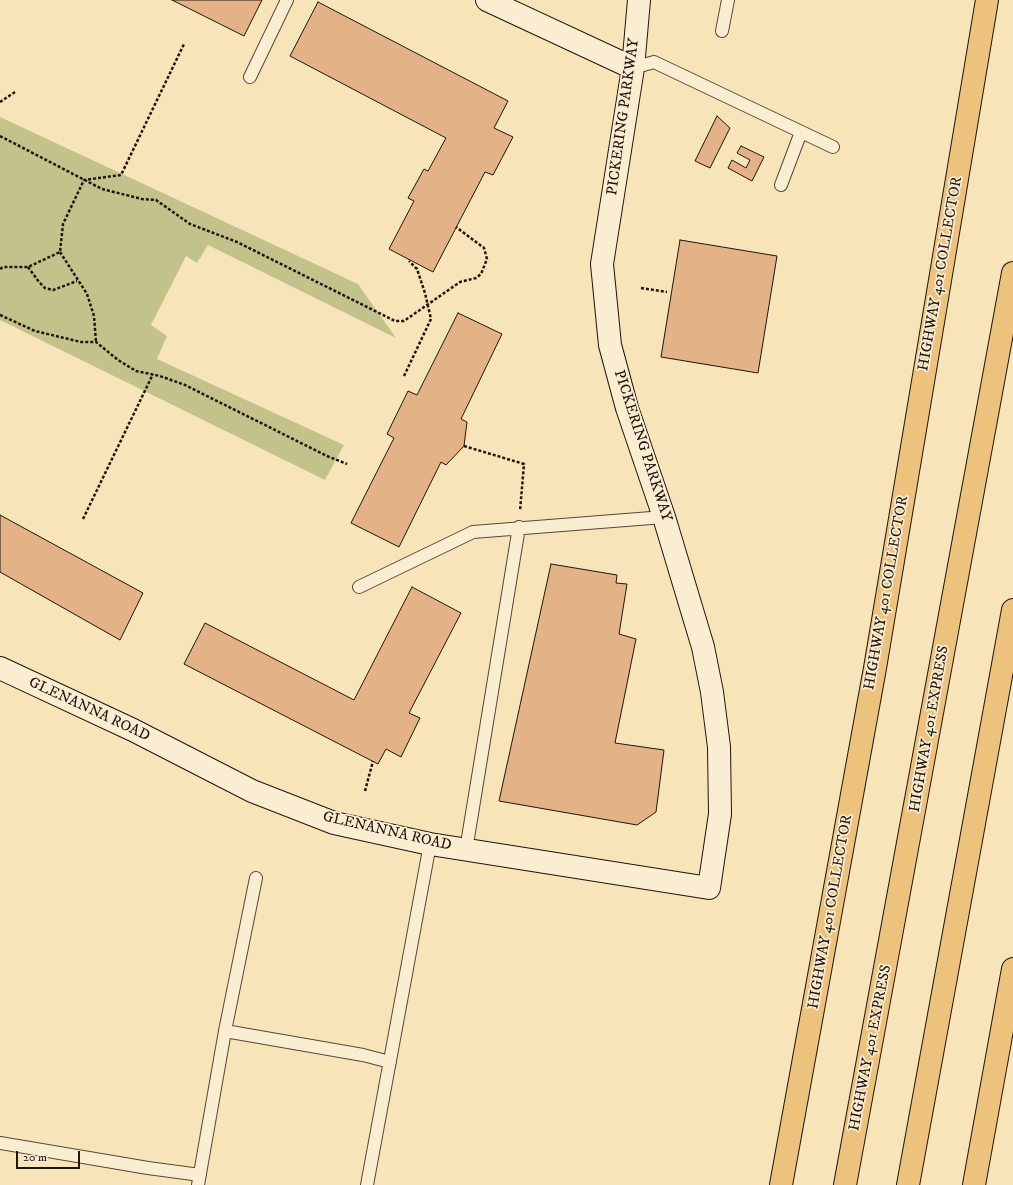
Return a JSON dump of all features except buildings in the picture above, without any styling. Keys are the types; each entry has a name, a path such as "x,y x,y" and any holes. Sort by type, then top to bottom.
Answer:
{"highway":[{"name":"HIGHWAY 401 COLLECTOR","path":"781,1185 875,668 987,0"},
{"name":"HIGHWAY 401 EXPRESS","path":"845,1185 1013,273"},
{"path":"908,1185 1013,610"},
{"path":"974,1185 1013,969"}],"street":[{"path":"487,0 633,68"},
{"name":"PICKERING PARKWAY","path":"639,0 633,68 602,264 610,345 632,422 664,517 703,647 712,692 719,747 720,814 709,888"},
{"name":"GLENANNA ROAD","path":"0,668 133,730 252,792 334,823 430,844 709,888"}],"lane":[{"path":"250,77 287,0"},
{"path":"722,31 728,0"},
{"path":"633,68 654,62 833,147"},
{"path":"781,185 801,132"},
{"path":"359,587 473,532 519,527 664,517"},
{"path":"466,850 519,527"},
{"path":"367,1185 430,844"},
{"path":"0,1143 148,1168 199,1180 225,1031 256,878"},
{"path":"225,1031 390,1062"}],"path":[{"path":"84,180 121,175 184,44"},
{"path":"0,102 15,92"},
{"path":"0,136 102,189 142,199 156,200 190,224 237,242 395,321 404,321 460,282 476,278 481,274 487,259 484,248 456,227"},
{"path":"84,180 63,224 60,252 77,281 87,294 94,316 96,342"},
{"path":"0,269 3,267 28,267 60,252"},
{"path":"404,376 431,319 417,269 409,261"},
{"path":"28,267 45,288 53,290 77,281"},
{"path":"641,288 667,292"},
{"path":"0,314 35,331 81,342 96,342 118,360 136,371 153,374 185,385 327,456 347,464"},
{"path":"83,519 153,374"},
{"path":"464,446 524,464 519,527"},
{"path":"365,791 373,761"}],"shaded area":[{"path":"0,117 358,284 396,338 208,245 197,263 186,256 151,325 167,336 157,359 344,445 325,480 0,320"}]}
